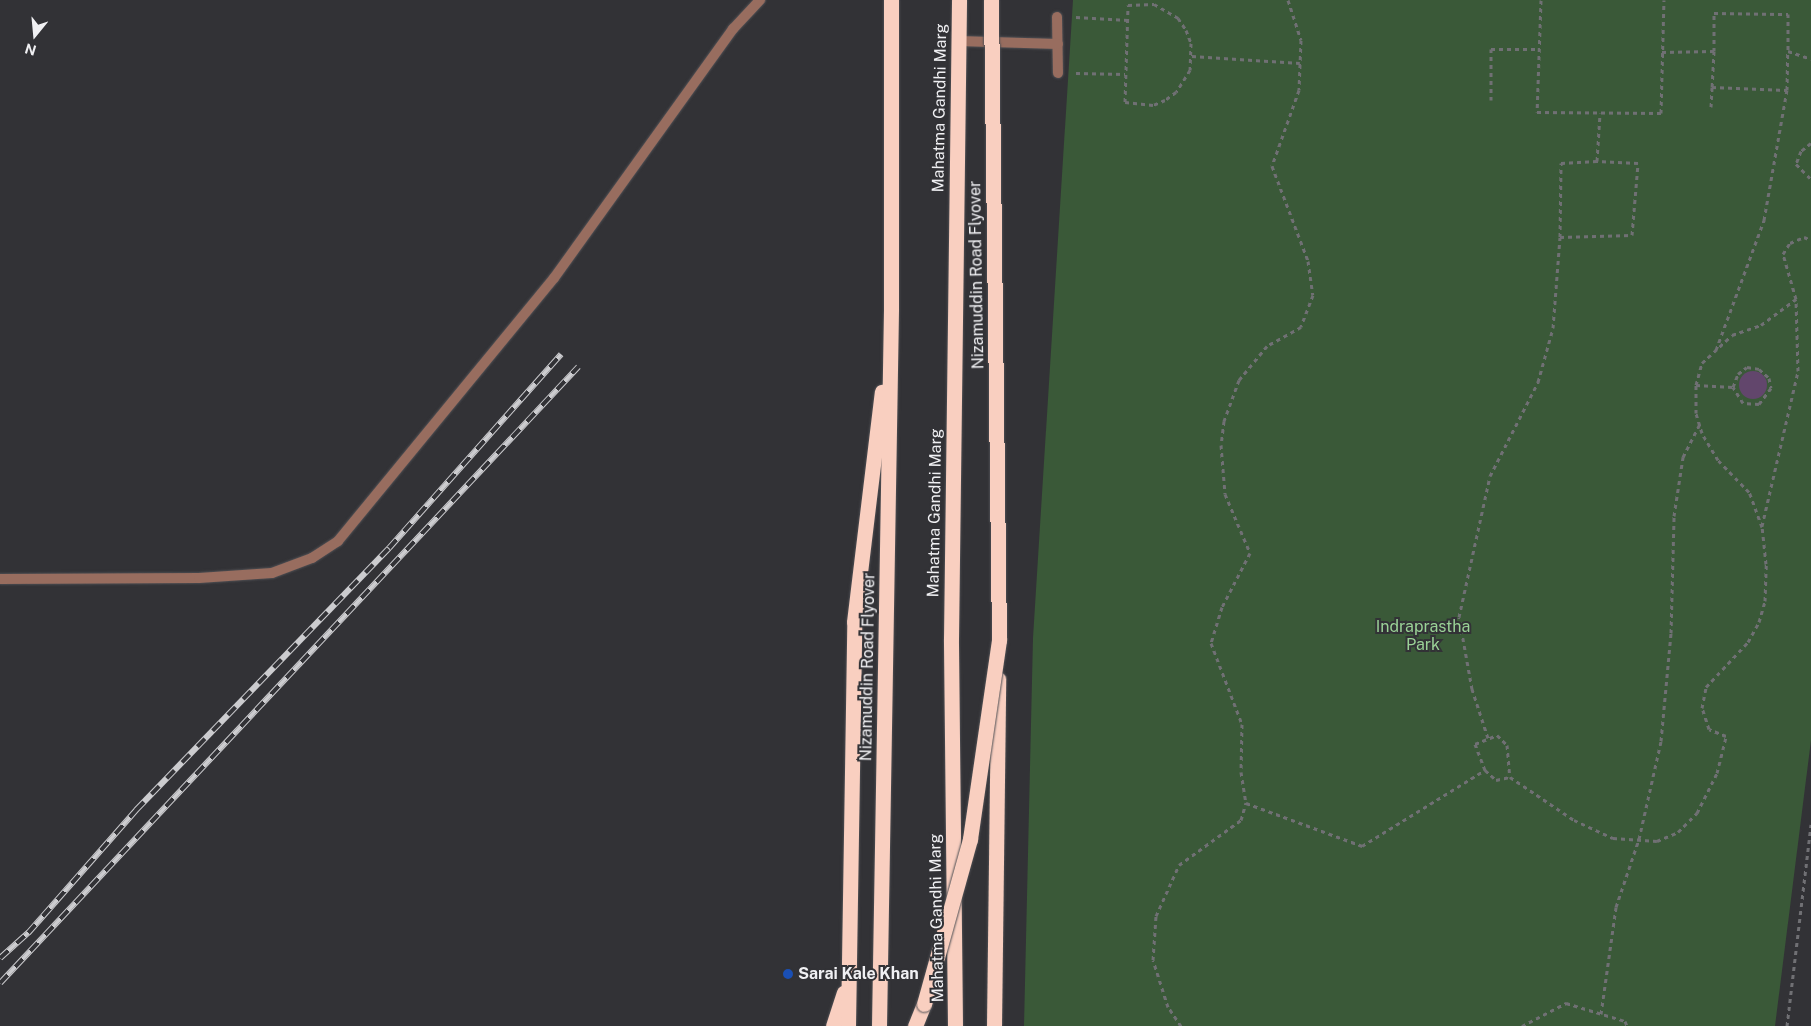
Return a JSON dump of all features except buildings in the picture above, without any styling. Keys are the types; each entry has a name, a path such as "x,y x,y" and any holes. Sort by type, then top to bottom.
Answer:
{"highway":[{"path":"848,1026 854,622 891,308 891,0"},
{"name":"Mahatma Gandhi Marg","path":"955,1026 951,639 959,0"},
{"name":"Nizamuddin Road Flyover","path":"991,0 999,640"},
{"name":"Nizamuddin Road Flyover","path":"879,1026 891,308"},
{"path":"915,1026 970,839 999,640"},
{"path":"994,1026 999,640"},
{"path":"833,1026 849,977"}],"street":[{"path":"0,579 199,578 272,572 312,558 338,541 554,278 733,29 760,0"},
{"path":"1057,17 1058,73"},
{"path":"958,42 1058,44"}],"path":[{"path":"1181,1026 1168,1007 1153,960 1156,916 1179,865 1241,820 1246,803 1241,772 1242,724 1211,644 1222,608 1250,553 1225,494 1221,445 1224,421 1239,380 1267,346 1301,327 1313,295 1308,261 1272,166 1299,90 1301,40 1288,0"},
{"path":"1541,0 1537,112 1600,113 1661,113 1664,0"},
{"path":"1154,4 1167,10 1186,30 1192,56 1180,87 1153,105 1125,102 1128,20 1128,5 1154,4"},
{"path":"1711,107 1714,13 1788,14 1787,90 1764,220 1715,350"},
{"path":"1057,17 1128,20"},
{"path":"1491,100 1491,49 1539,49"},
{"path":"1662,52 1714,50"},
{"path":"1788,51 1811,59"},
{"path":"1192,56 1300,63"},
{"path":"1058,73 1126,74"},
{"path":"1712,87 1787,90"},
{"path":"1597,161 1600,113"},
{"path":"1811,143 1801,151 1796,164 1811,179"},
{"path":"1488,738 1472,689 1459,617 1490,476 1538,382 1548,346 1560,237 1561,163 1597,161 1638,163 1632,235 1560,237"},
{"path":"1762,527 1798,371 1796,300 1784,254 1790,243 1804,237 1811,240"},
{"path":"1510,777 1507,745 1496,735 1475,744 1485,770 1496,780 1510,777 1574,820 1613,838 1657,841 1678,832 1705,802 1717,773 1726,736 1709,729 1702,708 1706,687 1748,642 1759,622 1765,601 1766,564 1762,527 1749,492 1718,460 1699,425 1696,385 1702,363 1732,335 1760,325 1796,300"},
{"path":"1747,368 1759,369 1769,378 1771,388 1759,404 1743,403 1733,387 1738,374 1747,368"},
{"path":"1696,385 1733,387"},
{"path":"1601,1014 1616,907 1639,839 1661,741 1671,633 1674,516 1681,467 1699,425"},
{"path":"1246,803 1362,846 1485,770"},
{"path":"1787,1026 1811,824"},
{"path":"1522,1026 1566,1003 1624,1021 1627,1026"},
{"path":"1533,1021 1535,1026"}],"green space":[{"name":"Indraprastha Park","path":"1073,0 1811,0 1811,740 1775,1026 1024,1026 1033,638"}],"railway":[{"path":"0,958 28,933 136,810 389,548 561,354"},
{"path":"0,983 578,367"}],"place":[{"name":"Sarai Kale Khan","path":"788,974"}]}
